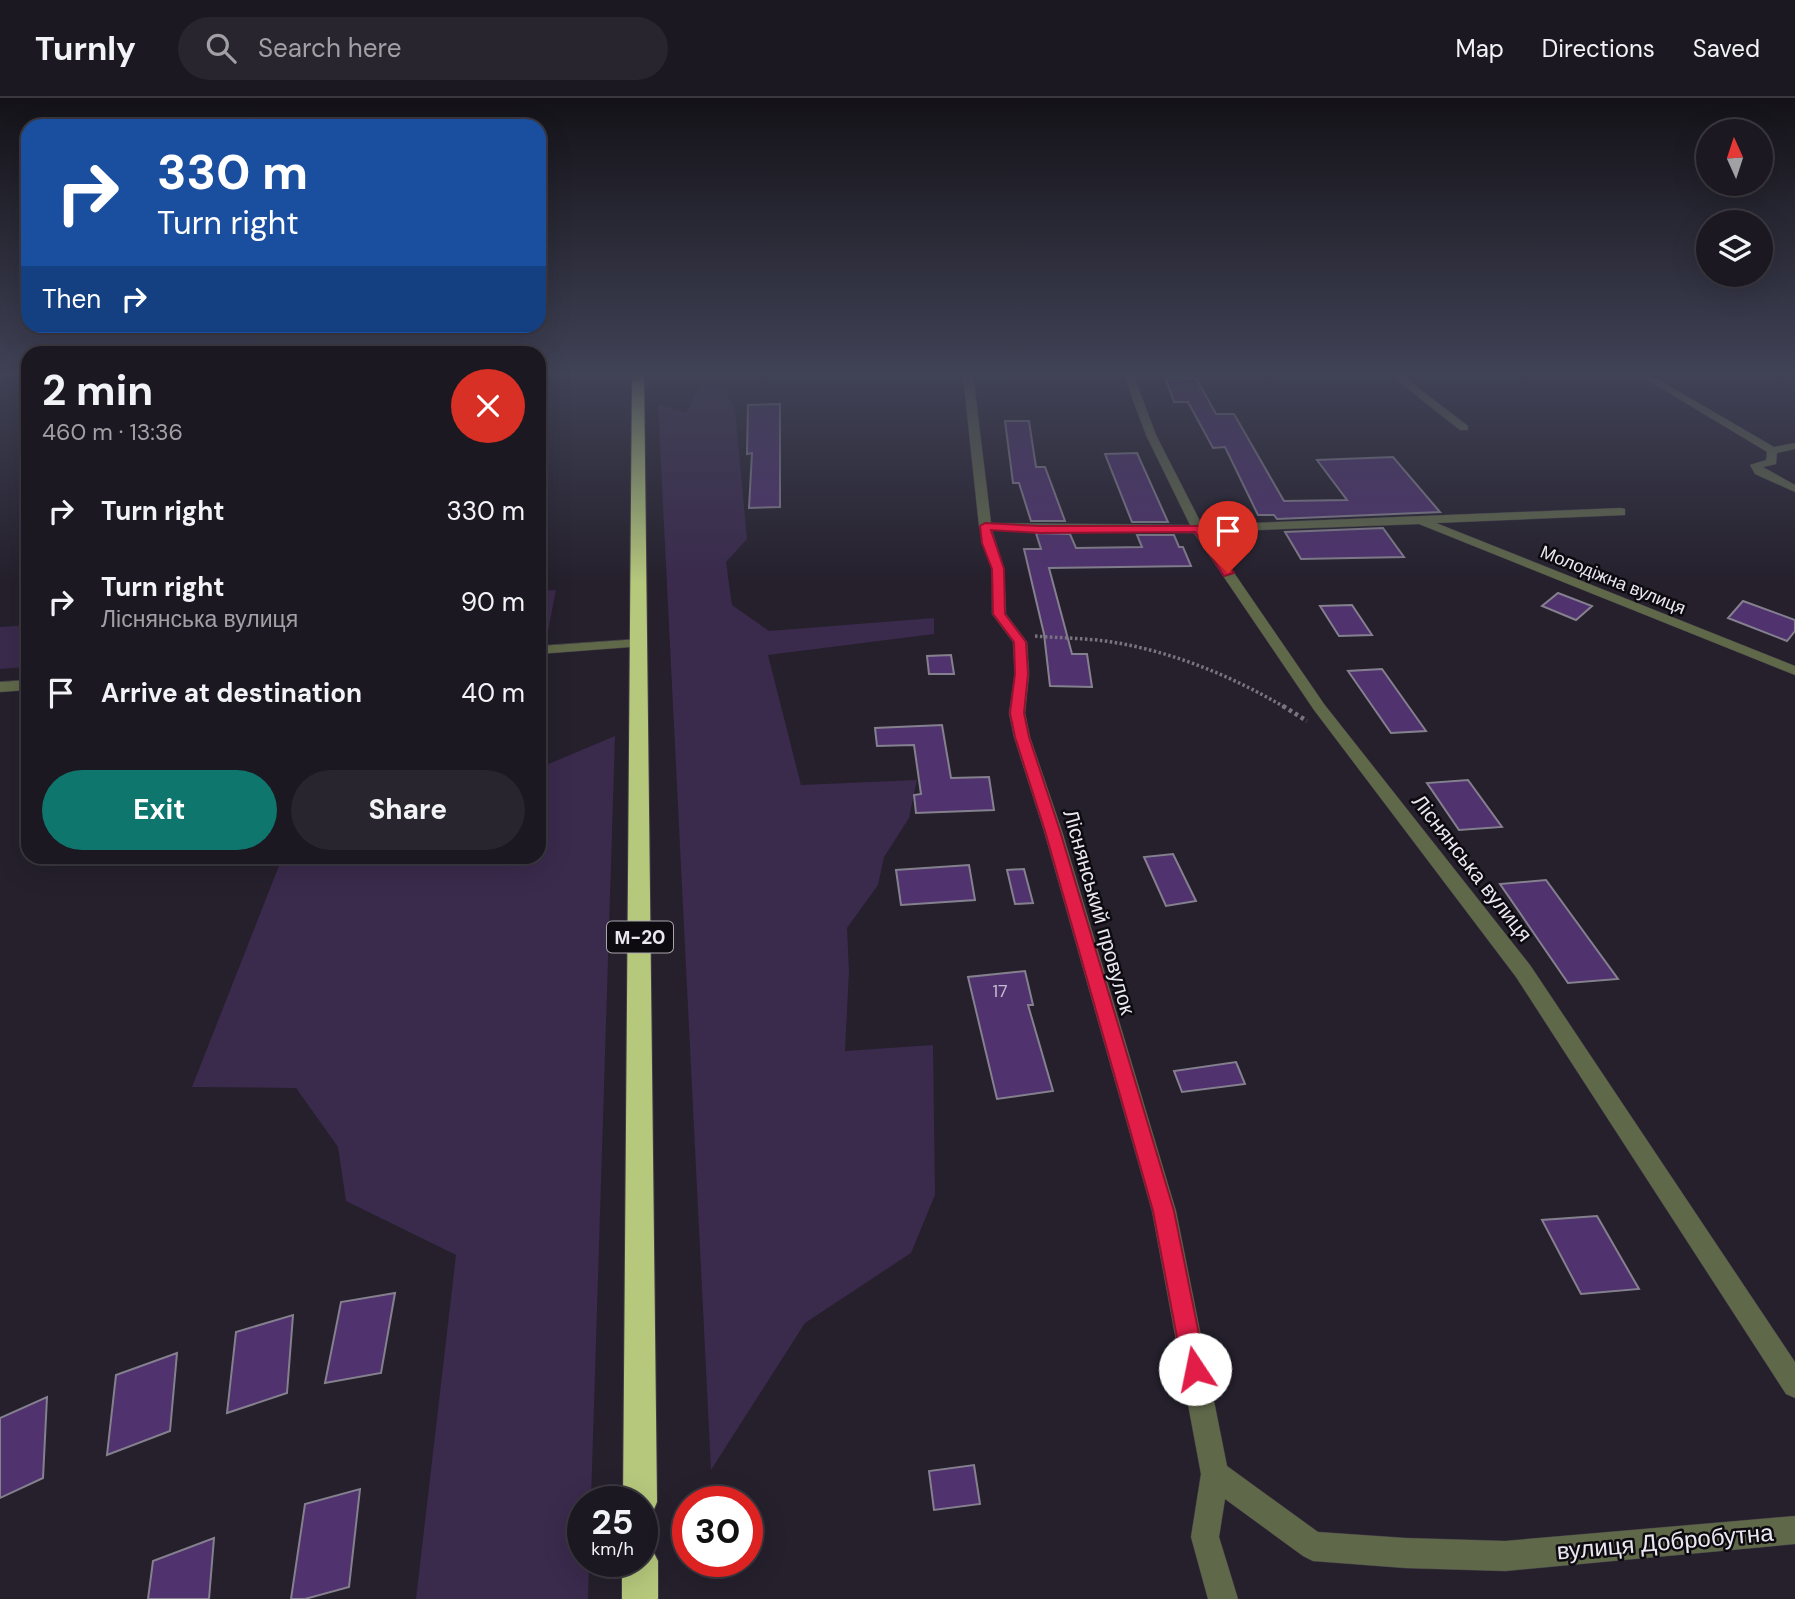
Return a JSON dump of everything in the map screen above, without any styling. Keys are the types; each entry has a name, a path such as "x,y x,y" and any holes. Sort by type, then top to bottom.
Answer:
{"highway":[{"name":"М-20","path":"638,443 640,1486"},
{"path":"640,1577 640,1599"}],"street":[{"name":"Ліснянський провулок","path":"974,443 988,543 998,569 999,614 1020,642 1022,674 1017,713 1022,737 1053,831 1164,1211 1215,1475"},
{"name":"Ліснянська вулиця","path":"1155,443 1198,529 1319,707 1523,971 1795,1385"},
{"path":"1759,443 1772,451 1795,446"},
{"path":"1772,451 1772,462 1756,465 1759,472 1795,489"},
{"path":"985,526 1040,530 1198,529 1621,512"},
{"name":"Молодіжна вулиця","path":"1418,520 1795,671"},
{"path":"546,650 639,643"},
{"path":"0,687 21,686"},
{"path":"1215,1475 1205,1537 1223,1599"},
{"name":"вулиця Добробутна","path":"1215,1475 1313,1546 1471,1556 1535,1554 1795,1530"}],"path":[{"path":"1014,633 1112,642 1196,665 1273,699 1313,724"}],"shaded area":[{"path":"660,443 738,443 747,539 726,562 732,605 769,631 934,618 934,634 768,655 801,785 917,780 909,818 884,857 878,885 847,928 849,971 845,1051 933,1045 935,1195 911,1253 805,1323 711,1470"},
{"path":"556,590 548,631 546,631 546,591"},
{"path":"21,626 21,668 0,669 0,627"},
{"path":"615,736 591,1486 567,1486 567,1577 589,1577 588,1599 416,1599 456,1255 346,1201 338,1147 296,1088 192,1087 280,864 546,864 546,765"}],"building":[{"path":"747,443 780,443 780,507 749,508 752,453 747,454"},
{"path":"1008,443 1032,443 1036,467 1045,467 1065,521 1031,521 1019,483 1013,483"},
{"path":"1210,443 1251,443 1284,501 1347,500 1317,460 1393,457 1440,512 1277,519 1274,515 1258,515 1225,447 1213,448"},
{"path":"1137,453 1168,522 1132,522 1105,454"},
{"path":"1383,528 1404,557 1301,559 1285,532"},
{"path":"1036,533 1070,534 1076,548 1142,547 1137,535 1174,535 1179,547 1183,547 1191,566 1049,568 1072,654 1087,654 1092,687 1050,686 1044,634 1024,549 1041,549"},
{"path":"1558,593 1592,606 1576,620 1542,606"},
{"path":"1743,601 1795,620 1795,631 1787,641 1728,618"},
{"path":"1352,605 1372,635 1339,636 1320,606"},
{"path":"951,655 954,674 929,674 927,656"},
{"path":"1382,669 1426,731 1391,733 1348,671"},
{"path":"942,725 951,778 989,777 994,810 916,813 914,795 921,794 914,745 877,746 875,728"},
{"path":"1468,780 1502,827 1459,830 1427,783"},
{"path":"1173,854 1196,901 1166,906 1144,857"},
{"path":"969,865 975,900 901,905 896,870"},
{"path":"1024,869 1033,903 1015,904 1007,870"},
{"path":"1546,880 1618,979 1568,983 1500,884"},
{"path":"1025,971 1033,1005 1028,1005 1053,1091 997,1099 968,977"},
{"path":"1236,1062 1245,1084 1182,1092 1174,1071"},
{"path":"1597,1216 1639,1289 1581,1294 1542,1220"},
{"path":"395,1293 381,1373 325,1383 341,1302"},
{"path":"293,1315 287,1393 227,1413 236,1332"},
{"path":"177,1353 170,1431 107,1455 116,1375"},
{"path":"47,1397 43,1478 0,1498 0,1418"},
{"path":"974,1465 980,1504 934,1510 929,1471"},
{"path":"360,1489 349,1587 305,1599 291,1599 305,1504"},
{"path":"214,1538 209,1599 148,1599 153,1561"}],"route":[{"path":"1195,1369 1164,1211 1067,888 1053,831 1022,737 1017,713 1022,674 1020,642 999,614 998,569 985,526 1040,530 1198,529 1228,573"}]}
